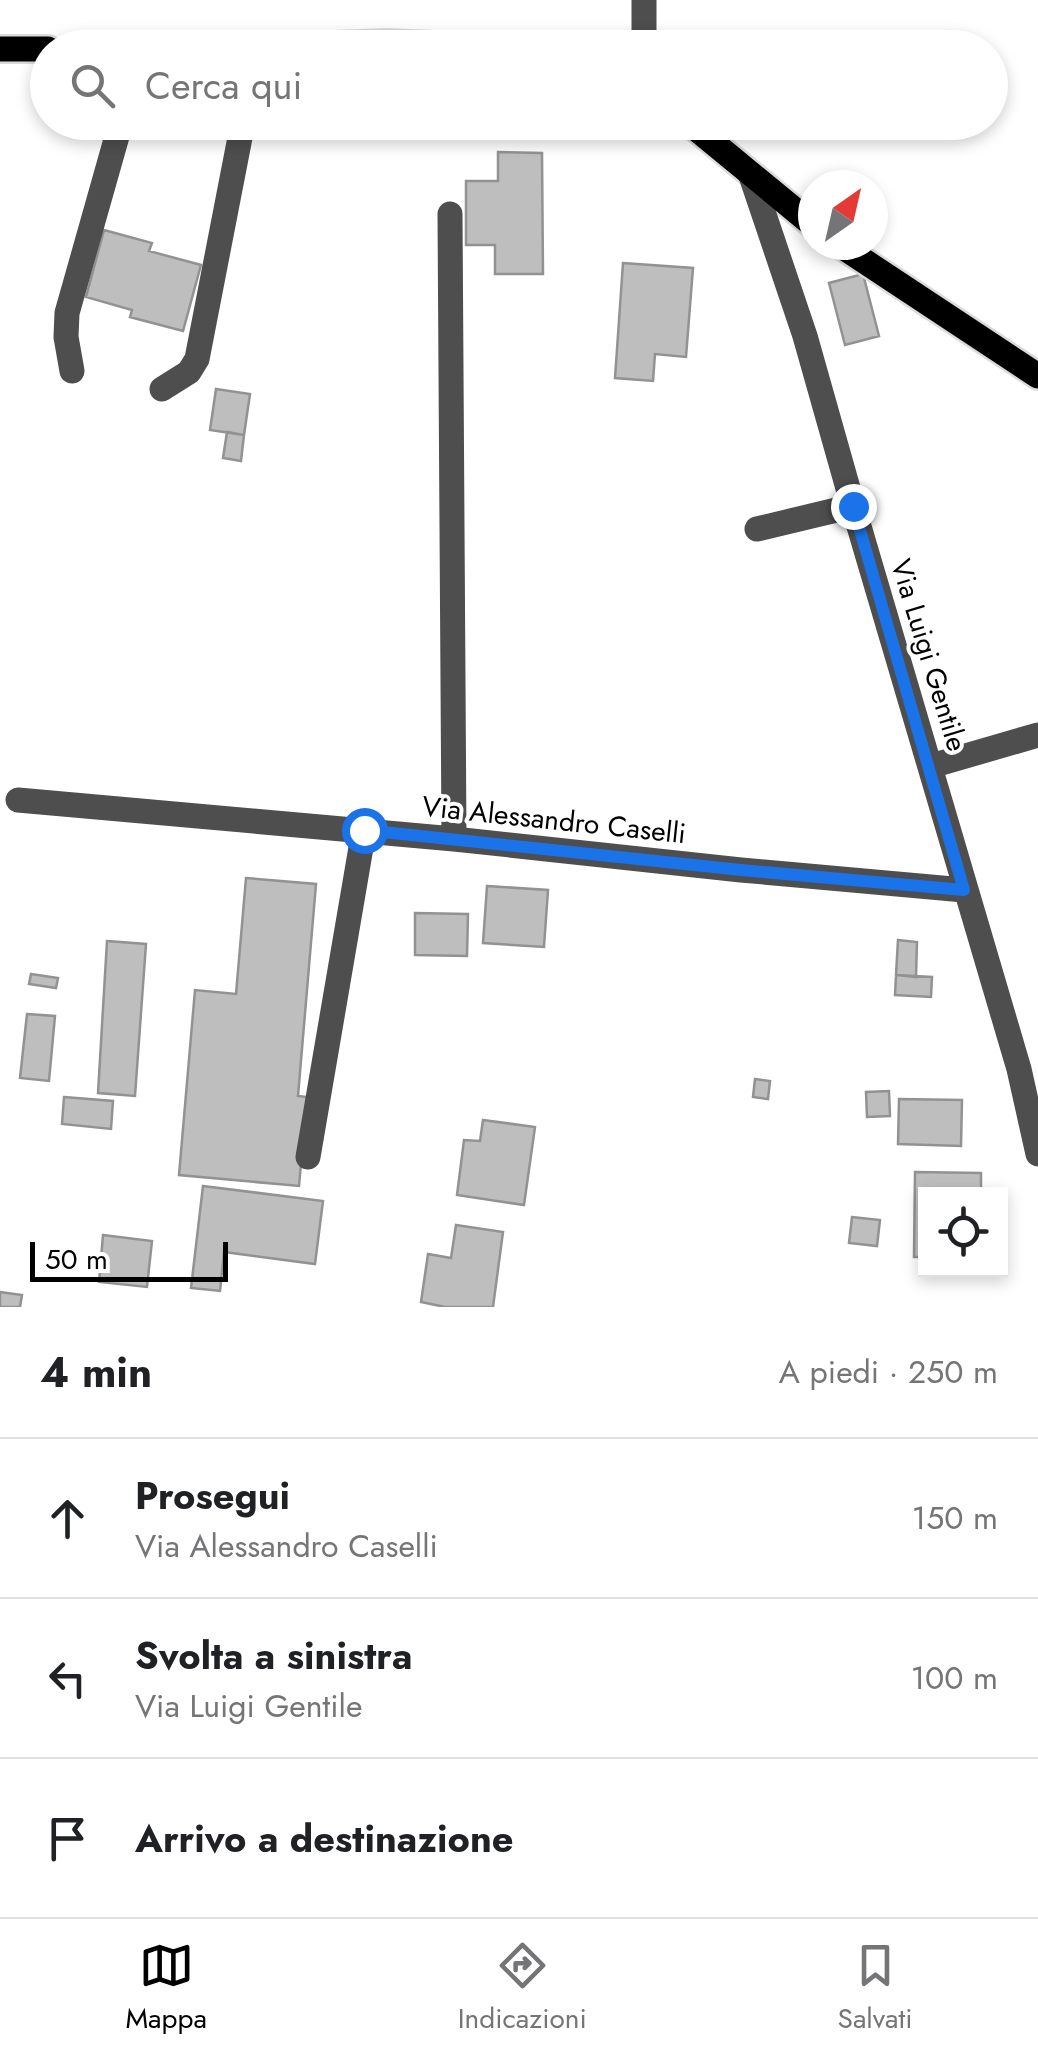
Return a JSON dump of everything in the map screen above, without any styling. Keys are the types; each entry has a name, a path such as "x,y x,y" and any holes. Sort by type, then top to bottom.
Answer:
{"main road":[{"path":"0,48 30,49"},
{"path":"709,140 798,213"},
{"path":"863,260 1038,376"}],"street":[{"path":"644,0 644,30"},
{"path":"72,371 66,337 68,314 116,140"},
{"path":"162,389 189,372 197,360 239,140"},
{"name":"Via Luigi Gentile","path":"750,176 805,336 1019,1068 1038,1154"},
{"path":"450,214 454,839"},
{"path":"758,529 853,506"},
{"path":"931,766 1038,735"},
{"name":"Via Alessandro Caselli","path":"18,800 964,890"},
{"path":"308,1157 364,830"}],"building":[{"path":"498,152 542,153 543,274 495,274 495,245 466,245 466,181 498,181"},
{"path":"104,230 152,243 149,251 201,265 183,331 130,317 132,310 86,297"},
{"path":"623,263 693,268 686,357 655,354 653,381 615,378"},
{"path":"863,274 879,336 845,345 829,283"},
{"path":"216,389 250,394 244,435 210,430"},
{"path":"227,432 244,435 241,461 223,458"},
{"path":"246,878 316,884 298,1096 307,1097 299,1186 179,1175 195,990 236,994"},
{"path":"487,886 548,890 544,947 483,943"},
{"path":"415,913 468,914 467,956 415,955"},
{"path":"898,940 917,942 916,977 896,975"},
{"path":"107,941 146,944 135,1096 98,1093"},
{"path":"31,974 58,978 56,988 29,984"},
{"path":"896,975 932,977 931,997 895,995"},
{"path":"27,1014 55,1016 49,1081 20,1078"},
{"path":"755,1079 770,1081 768,1099 753,1097"},
{"path":"889,1091 890,1116 867,1117 866,1092"},
{"path":"64,1097 113,1101 111,1129 62,1124"},
{"path":"899,1099 962,1100 961,1146 898,1144"},
{"path":"483,1120 535,1127 524,1205 457,1195 464,1140 480,1141"},
{"path":"915,1172 981,1173 981,1187 918,1187 918,1257 914,1257"},
{"path":"203,1186 323,1201 315,1264 224,1252 220,1291 191,1288"},
{"path":"852,1217 880,1220 877,1246 849,1243"},
{"path":"456,1225 503,1232 493,1307 445,1307 421,1302 428,1254 451,1258"},
{"path":"103,1235 152,1241 147,1287 99,1282"},
{"path":"0,1292 22,1295 20,1307 0,1307"}],"route":[{"path":"364,830 964,890 853,506"}]}
